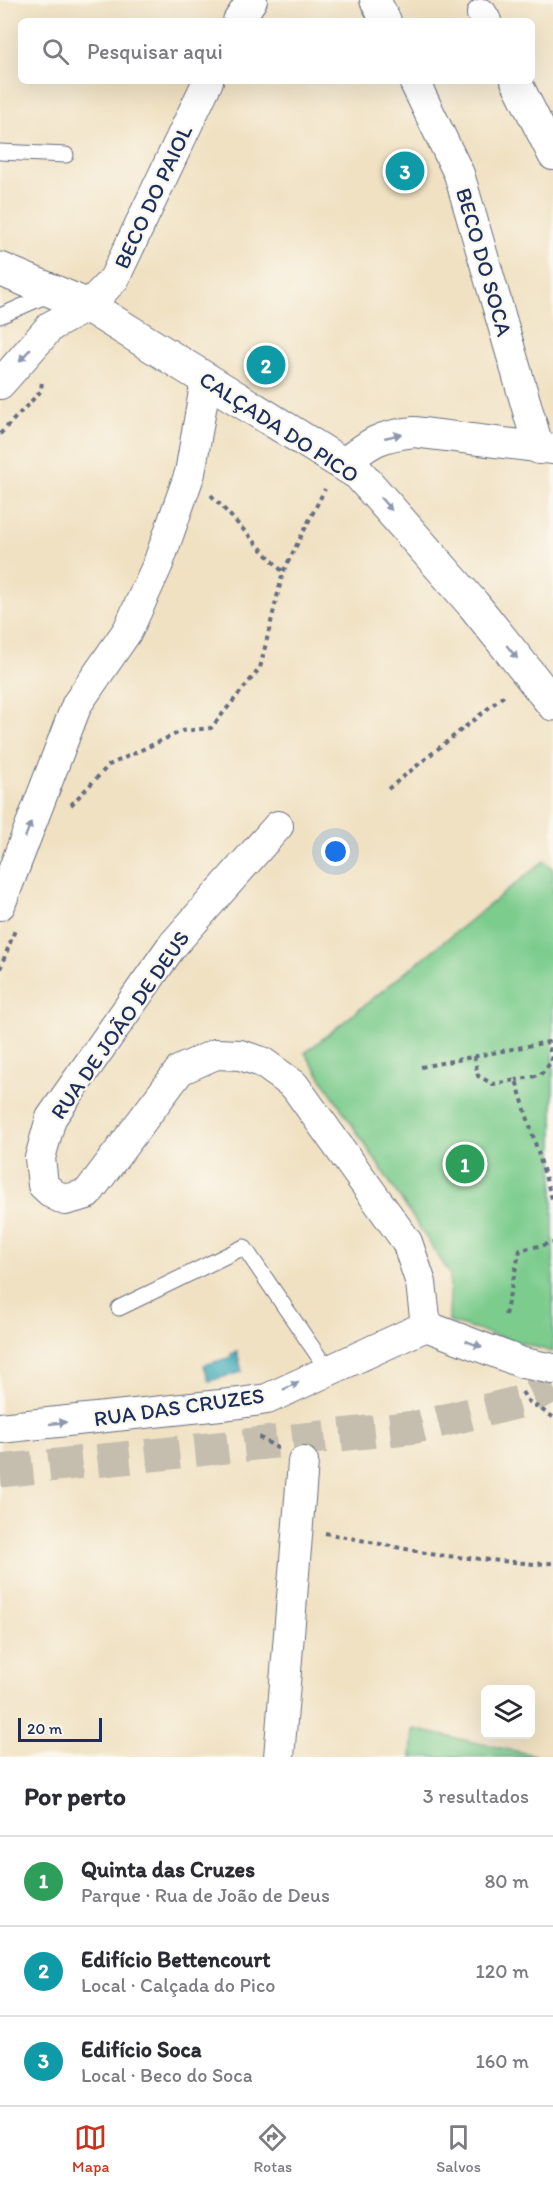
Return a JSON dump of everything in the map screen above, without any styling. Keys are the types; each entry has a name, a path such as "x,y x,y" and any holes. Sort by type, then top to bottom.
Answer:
{"street":[{"path":"240,18 252,0"},
{"path":"375,0 384,18"},
{"name":"BECO DO PAIOL","path":"0,384 51,326 88,306 114,279 207,84"},
{"name":"BECO DO SOCA","path":"415,84 459,174 546,449"},
{"path":"518,84 553,155"},
{"name":"CALÇADA DO PICO","path":"0,269 88,306 359,474 415,536 553,704"},
{"path":"8,915 77,704 128,630 158,564 190,473 206,380"},
{"path":"341,463 370,442 392,435 414,432 546,449"},
{"name":"RUA DE JOÃO DE DEUS","path":"278,826 171,946 51,1118 40,1158 43,1185 53,1194 65,1200 87,1194 180,1070 216,1054 240,1055 262,1062 294,1085 407,1242 421,1284 426,1326"},
{"path":"426,1326 523,1363 553,1369"},
{"name":"RUA DAS CRUZES","path":"0,1428 240,1403 267,1398 426,1326"},
{"path":"279,1757 303,1462"}],"lane":[{"path":"0,152 66,156"},
{"path":"0,316 56,291"},
{"path":"119,1308 244,1247 327,1370"}],"path":[{"path":"68,808 109,765 182,731 211,728 260,668 283,572 341,463"},
{"path":"190,473 283,572"},
{"path":"388,789 530,674"},
{"path":"0,969 8,915"},
{"path":"422,1067 474,1056 551,1041 552,1061 540,1075 516,1080 493,1084 478,1076 474,1056"},
{"path":"516,1080 553,1202"},
{"path":"505,1315 520,1250 553,1243"},
{"path":"298,1527 436,1555 535,1564 553,1563"}],"green space":[{"path":"544,861 553,869 553,1352 449,1322 450,1274 305,1053"},
{"path":"413,1729 543,1757 411,1757"}],"water":[{"path":"237,1352 242,1372 209,1381 204,1365 232,1357 231,1354"}],"tunnel":[{"path":"0,1471 416,1427 520,1402 553,1386"}],"place":[{"name":"Edifício Soca","path":"405,171"},
{"name":"Edifício Bettencourt","path":"266,365"},
{"name":"Quinta das Cruzes","path":"465,1164"}]}
